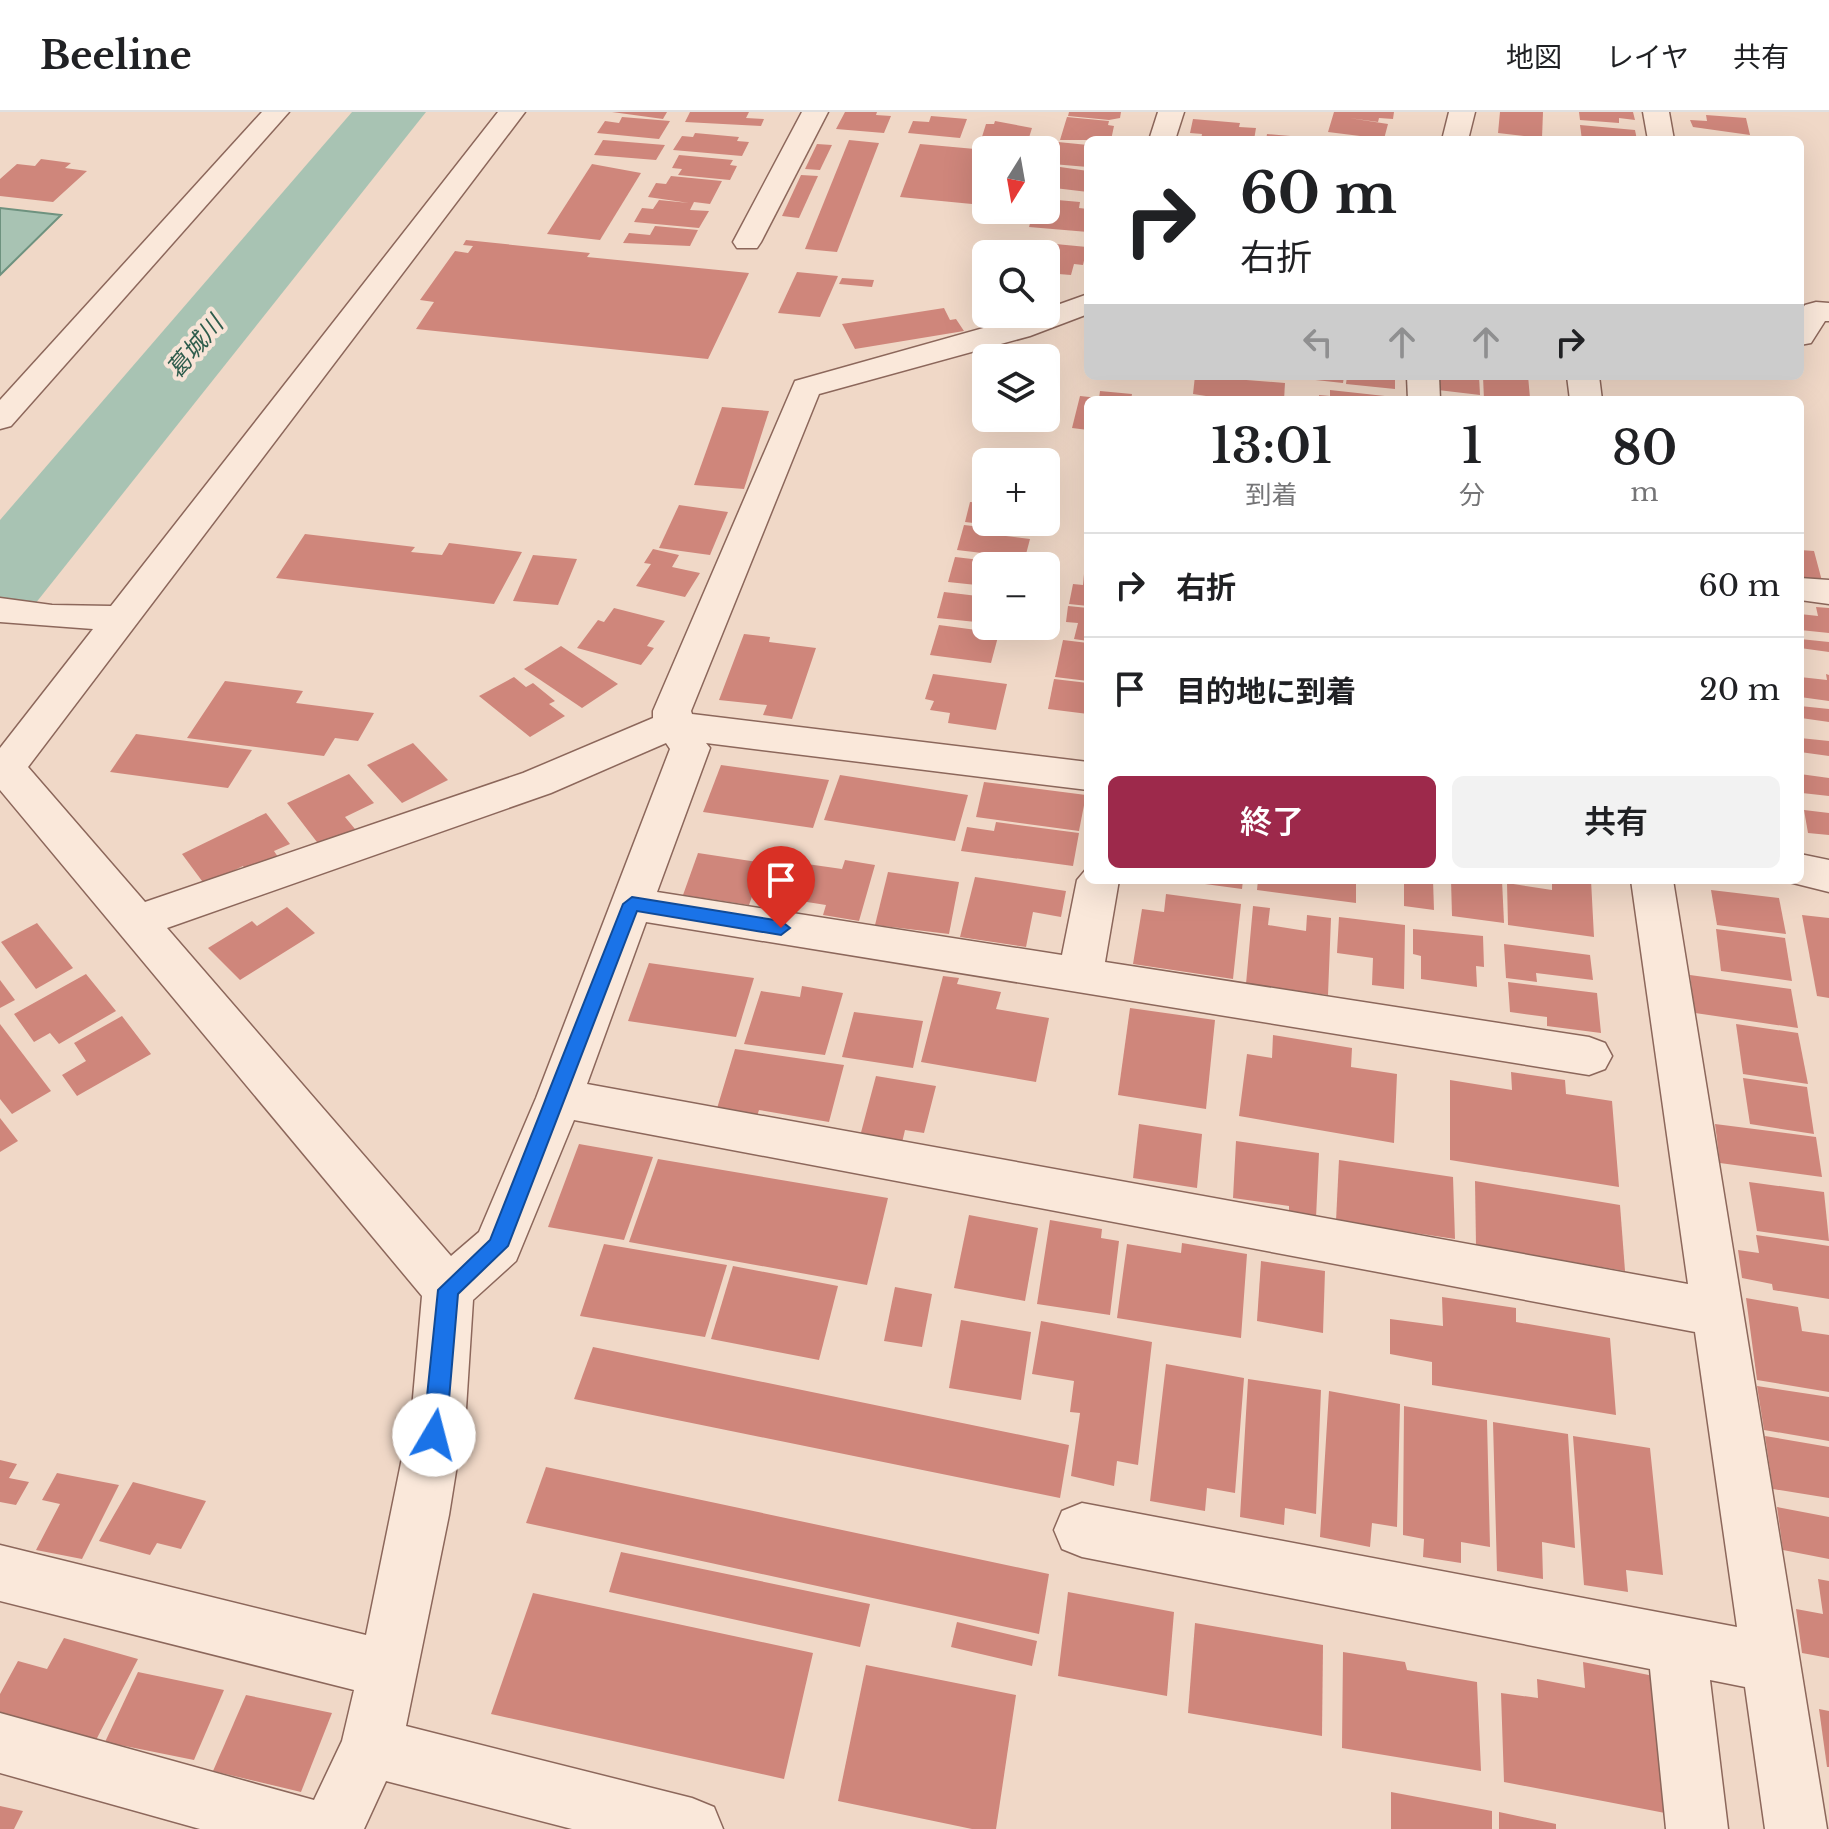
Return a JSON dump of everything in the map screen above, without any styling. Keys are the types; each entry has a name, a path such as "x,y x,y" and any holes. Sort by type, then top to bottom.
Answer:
{"street":[{"path":"0,419 276,112"},
{"path":"332,1829 371,1747 439,1409 448,1290 139,921 3,772 512,112"},
{"path":"747,242 815,112"},
{"path":"1163,136 1171,112"},
{"path":"1456,136 1462,112"},
{"path":"1656,112 1660,136"},
{"path":"448,1290 498,1246 559,1098 690,748 673,725 672,711 806,388 1019,330 1084,305"},
{"path":"1804,330 1816,311 1829,312"},
{"path":"1804,589 1829,592"},
{"path":"0,610 52,617 124,618"},
{"path":"139,921 537,783 673,725 1084,776"},
{"path":"1804,871 1829,876"},
{"path":"1080,976 1097,884"},
{"path":"1653,884 1796,1829"},
{"path":"632,904 1589,1056"},
{"path":"559,1098 1719,1313"},
{"path":"1082,1530 1771,1663"},
{"path":"0,1573 387,1669"},
{"path":"1677,1644 1697,1829"},
{"path":"0,1743 310,1829"},
{"path":"371,1747 692,1829"}],"shaded area":[{"path":"0,208 61,215 0,275"}],"building":[{"path":"612,112 667,112 663,119"},
{"path":"690,112 749,112 746,118 764,119 761,126 685,122"},
{"path":"845,112 877,112 876,115 891,116 884,133 836,129"},
{"path":"1069,112 1121,112 1120,118 1109,120 1068,116"},
{"path":"1334,112 1394,112 1393,119 1379,118 1378,122 1349,118 1388,124 1385,136 1328,132"},
{"path":"1500,112 1543,112 1542,136 1498,133"},
{"path":"1579,112 1633,112 1635,120 1619,118 1619,123 1580,120"},
{"path":"1706,115 1746,118 1750,135 1693,127 1690,120 1707,121"},
{"path":"931,116 967,119 960,138 908,133 913,121 929,122"},
{"path":"622,117 670,121 659,139 597,133 605,121 619,123"},
{"path":"1067,117 1109,121 1108,125 1114,126 1112,136 1084,136 1084,140 1060,140"},
{"path":"1193,119 1240,123 1239,127 1256,128 1255,136 1202,136 1190,133"},
{"path":"995,121 1032,128 1030,136 982,136 986,124 994,124"},
{"path":"1580,125 1635,130 1636,136 1581,136"},
{"path":"695,133 739,137 737,141 749,142 742,156 673,150 682,136 693,137"},
{"path":"603,140 665,145 656,160 594,155"},
{"path":"849,140 879,143 837,252 805,249"},
{"path":"1060,142 1084,145 1084,167 1060,165"},
{"path":"817,144 832,145 820,170 805,169"},
{"path":"920,144 972,149 972,204 900,197"},
{"path":"679,155 733,160 730,165 737,166 730,180 678,175 682,169 672,168"},
{"path":"41,159 71,163 65,168 87,171 53,202 0,196 0,179 17,164 35,166"},
{"path":"592,164 641,173 600,240 547,234"},
{"path":"1060,167 1084,170 1084,192 1060,189"},
{"path":"801,175 818,176 799,218 782,216"},
{"path":"671,176 722,181 710,204 694,202 690,210 709,211 699,228 634,222 642,208 653,209 659,200 689,203 648,197 656,183 666,184"},
{"path":"1060,200 1080,202 1079,208 1084,209 1084,232 1029,227 1030,224 1060,224"},
{"path":"655,226 698,230 690,246 623,243 629,233 650,235"},
{"path":"466,240 590,253 587,257 749,273 708,359 416,329 434,302 420,300 455,251 468,253 473,246 463,245"},
{"path":"1060,244 1084,247 1083,265 1074,264 1071,275 1060,274"},
{"path":"797,272 838,276 820,317 778,313"},
{"path":"842,278 874,280 872,287 839,284"},
{"path":"944,308 950,320 956,319 964,331 855,349 842,324"},
{"path":"1195,380 1285,383 1284,396 1193,394"},
{"path":"1315,380 1343,380 1343,383"},
{"path":"1346,380 1395,380 1395,389 1346,384"},
{"path":"1438,380 1479,380 1480,395 1438,390"},
{"path":"1483,380 1528,380 1530,396 1484,396"},
{"path":"1330,390 1385,396 1330,396"},
{"path":"1100,391 1132,394 1132,396 1099,396"},
{"path":"1080,396 1084,396 1084,430 1072,428"},
{"path":"722,407 769,411 744,489 694,485"},
{"path":"970,502 972,502 972,523 965,522"},
{"path":"679,505 728,512 710,555 659,548"},
{"path":"964,525 972,526 972,536 1030,539 1027,552 957,550"},
{"path":"305,534 415,547 411,552 442,555 449,543 522,552 494,604 276,578"},
{"path":"653,549 679,555 672,567 700,573 685,597 636,586 651,564 644,563"},
{"path":"1804,550 1814,551 1822,581 1804,579"},
{"path":"533,555 577,559 558,605 513,601"},
{"path":"955,557 972,559 972,585 948,582"},
{"path":"1084,574 1084,606 1069,604 1073,584 1083,585"},
{"path":"944,592 972,595 972,622 937,618"},
{"path":"1068,606 1084,608 1084,640 1074,639 1078,623 1066,622"},
{"path":"1816,607 1829,608 1829,633 1804,630 1804,614 1818,616"},
{"path":"614,608 665,621 647,646 654,648 641,665 577,648 598,620 604,622"},
{"path":"939,625 972,629 972,640 997,640 991,663 930,655"},
{"path":"744,634 770,637 769,642 816,648 792,719 763,715 767,705 719,700"},
{"path":"1804,639 1829,642 1829,652 1804,649"},
{"path":"1063,640 1084,643 1084,681 1055,677"},
{"path":"561,646 618,684 582,708 524,669"},
{"path":"933,674 1007,684 996,730 948,723 950,713 930,710 934,701 925,699"},
{"path":"1826,674 1829,675 1829,701 1804,698 1804,677 1827,680"},
{"path":"514,677 526,687 533,683 555,701 549,704 565,716 530,737 479,696"},
{"path":"1054,679 1084,683 1084,714 1048,709"},
{"path":"225,681 303,691 296,703 374,713 358,741 335,738 324,756 187,738"},
{"path":"1804,706 1829,709 1829,722 1804,718"},
{"path":"136,734 252,750 228,788 110,772"},
{"path":"1804,738 1829,741 1829,756 1804,753"},
{"path":"413,743 448,780 402,803 367,765"},
{"path":"721,765 829,780 813,828 703,812"},
{"path":"349,774 374,803 345,817 355,829 320,846 287,803"},
{"path":"840,775 968,795 955,841 824,820"},
{"path":"1804,775 1829,778 1829,796 1804,793"},
{"path":"984,782 1084,795 1079,831 976,817"},
{"path":"1804,810 1829,813 1829,835 1808,833"},
{"path":"266,813 290,844 274,851 278,857 247,873 243,866 205,885 182,854"},
{"path":"996,822 1079,833 1073,866 961,851 967,827 994,831"},
{"path":"698,853 764,863 749,905 683,895"},
{"path":"845,860 875,865 859,921 823,915 826,905 788,899 800,863 842,869"},
{"path":"888,872 959,882 949,934 875,925"},
{"path":"975,877 1066,891 1061,917 1033,912 1026,947 960,937"},
{"path":"1205,884 1243,884 1242,889"},
{"path":"1258,884 1356,884 1356,903 1257,890"},
{"path":"1404,884 1433,884 1434,910 1404,906"},
{"path":"1451,884 1502,884 1504,923 1452,916"},
{"path":"1507,884 1552,890 1552,884 1591,884 1594,937 1508,925"},
{"path":"1711,890 1779,898 1786,934 1717,925"},
{"path":"1166,894 1241,904 1233,979 1133,964 1142,909 1164,912"},
{"path":"1253,906 1270,908 1268,925 1306,931 1307,915 1331,918 1328,995 1246,984"},
{"path":"287,907 315,933 240,980 208,948 252,921 257,926"},
{"path":"1802,915 1829,918 1829,998 1817,996"},
{"path":"1339,917 1405,925 1404,989 1372,985 1373,958 1337,953"},
{"path":"37,923 73,968 36,989 1,942"},
{"path":"1413,929 1483,936 1484,967 1476,966 1477,987 1421,979 1421,956 1413,954"},
{"path":"1716,929 1785,938 1792,981 1721,971"},
{"path":"1504,944 1590,955 1593,980 1536,973 1537,982 1506,978"},
{"path":"649,963 754,978 736,1037 628,1021"},
{"path":"86,974 116,1011 59,1044 50,1033 34,1042 14,1014"},
{"path":"1690,975 1791,989 1798,1028 1695,1013"},
{"path":"943,976 959,978 957,984 1001,992 996,1009 1049,1018 1036,1082 921,1062"},
{"path":"0,980 15,1000 0,1008"},
{"path":"1508,982 1597,993 1601,1033 1547,1026 1547,1017 1510,1012"},
{"path":"802,986 843,993 825,1055 744,1044 761,991 800,997"},
{"path":"1130,1008 1215,1020 1206,1109 1118,1095"},
{"path":"854,1012 923,1021 913,1068 842,1057"},
{"path":"122,1016 151,1054 77,1096 62,1075 86,1061 74,1043"},
{"path":"0,1024 51,1091 12,1114 0,1099"},
{"path":"1736,1024 1798,1033 1808,1084 1743,1074"},
{"path":"1273,1035 1352,1048 1351,1067 1397,1074 1394,1143 1239,1116 1247,1054 1272,1058"},
{"path":"735,1049 844,1065 829,1122 759,1110 755,1122 715,1115"},
{"path":"1511,1072 1565,1080 1566,1094 1612,1101 1619,1187 1450,1160 1450,1080 1512,1090"},
{"path":"876,1076 936,1086 924,1133 905,1130 901,1147 859,1140"},
{"path":"1743,1078 1807,1087 1814,1134 1750,1124"},
{"path":"0,1118 18,1141 0,1152"},
{"path":"1139,1124 1202,1134 1197,1188 1133,1178"},
{"path":"1715,1124 1816,1137 1822,1177 1720,1163"},
{"path":"1236,1141 1319,1153 1316,1218 1289,1213 1289,1206 1233,1198"},
{"path":"579,1144 653,1157 624,1240 548,1227"},
{"path":"658,1159 888,1198 867,1285 629,1242"},
{"path":"1339,1160 1453,1177 1455,1239 1336,1221"},
{"path":"1475,1181 1620,1205 1625,1271 1476,1246"},
{"path":"1749,1182 1824,1192 1829,1241 1757,1231"},
{"path":"969,1215 1038,1228 1025,1301 954,1288"},
{"path":"1050,1220 1102,1229 1101,1238 1119,1241 1110,1315 1037,1304"},
{"path":"1756,1235 1829,1246 1829,1299 1773,1290 1772,1284 1742,1278 1738,1250 1759,1253"},
{"path":"1182,1243 1247,1254 1241,1338 1117,1318 1127,1244 1181,1253"},
{"path":"604,1244 727,1265 705,1337 580,1316"},
{"path":"1261,1261 1325,1271 1323,1333 1257,1321"},
{"path":"733,1266 838,1286 819,1360 711,1339"},
{"path":"895,1287 932,1294 922,1347 884,1341"},
{"path":"1442,1297 1516,1308 1516,1322 1610,1338 1616,1415 1432,1385 1432,1362 1390,1354 1390,1319 1443,1326"},
{"path":"1746,1298 1798,1307 1802,1331 1829,1335 1829,1392 1757,1380"},
{"path":"961,1320 1031,1332 1021,1400 949,1388"},
{"path":"1041,1321 1152,1342 1138,1465 1117,1461 1114,1486 1071,1476 1080,1413 1070,1412 1074,1381 1032,1374"},
{"path":"593,1347 1069,1445 1060,1498 574,1399"},
{"path":"1166,1364 1244,1378 1235,1493 1207,1488 1205,1511 1150,1501"},
{"path":"1248,1379 1321,1390 1316,1514 1285,1508 1284,1525 1240,1517"},
{"path":"1757,1386 1829,1397 1829,1441 1764,1430"},
{"path":"1329,1391 1400,1404 1397,1527 1372,1523 1370,1547 1320,1537"},
{"path":"1404,1406 1487,1420 1490,1547 1461,1542 1461,1563 1423,1557 1424,1539 1403,1535"},
{"path":"1493,1422 1568,1434 1575,1548 1542,1542 1543,1579 1497,1571"},
{"path":"1573,1436 1650,1448 1663,1575 1626,1570 1628,1592 1584,1585"},
{"path":"1765,1436 1829,1447 1829,1498 1773,1489"},
{"path":"0,1460 17,1464 9,1478 29,1482 16,1505 0,1502"},
{"path":"546,1467 1049,1574 1039,1634 526,1523"},
{"path":"57,1473 119,1485 82,1559 36,1550 60,1504 42,1500"},
{"path":"133,1482 206,1501 181,1549 157,1543 150,1555 99,1541"},
{"path":"1777,1507 1829,1517 1829,1559 1783,1550"},
{"path":"621,1552 870,1604 860,1647 609,1592"},
{"path":"1818,1579 1829,1581 1829,1658 1802,1653 1796,1609 1823,1614"},
{"path":"1068,1592 1174,1612 1167,1696 1058,1676"},
{"path":"533,1593 813,1653 784,1779 491,1714"},
{"path":"957,1622 1037,1641 1032,1666 951,1647"},
{"path":"1195,1623 1323,1645 1322,1736 1188,1713"},
{"path":"64,1638 138,1659 96,1740 0,1713 0,1694 18,1661 47,1669"},
{"path":"1343,1652 1405,1662 1407,1670 1477,1682 1481,1771 1342,1748"},
{"path":"1583,1662 1654,1676 1665,1813 1504,1782 1501,1693 1538,1698 1537,1679 1585,1688"},
{"path":"866,1665 1016,1695 996,1829 972,1829 838,1801"},
{"path":"138,1672 224,1690 194,1760 105,1742"},
{"path":"246,1695 332,1713 301,1792 213,1771"},
{"path":"1819,1709 1829,1711 1829,1767 1827,1767"},
{"path":"1391,1792 1492,1811 1492,1829 1391,1829"},
{"path":"0,1806 23,1811 14,1829 0,1829"},
{"path":"1499,1812 1556,1824 1556,1829 1499,1829"}],"waterway":[{"name":"葛城川","path":"0,582 390,112"}],"route":[{"path":"434,1435 439,1409 448,1290 498,1246 559,1098 632,904 781,928"}]}
